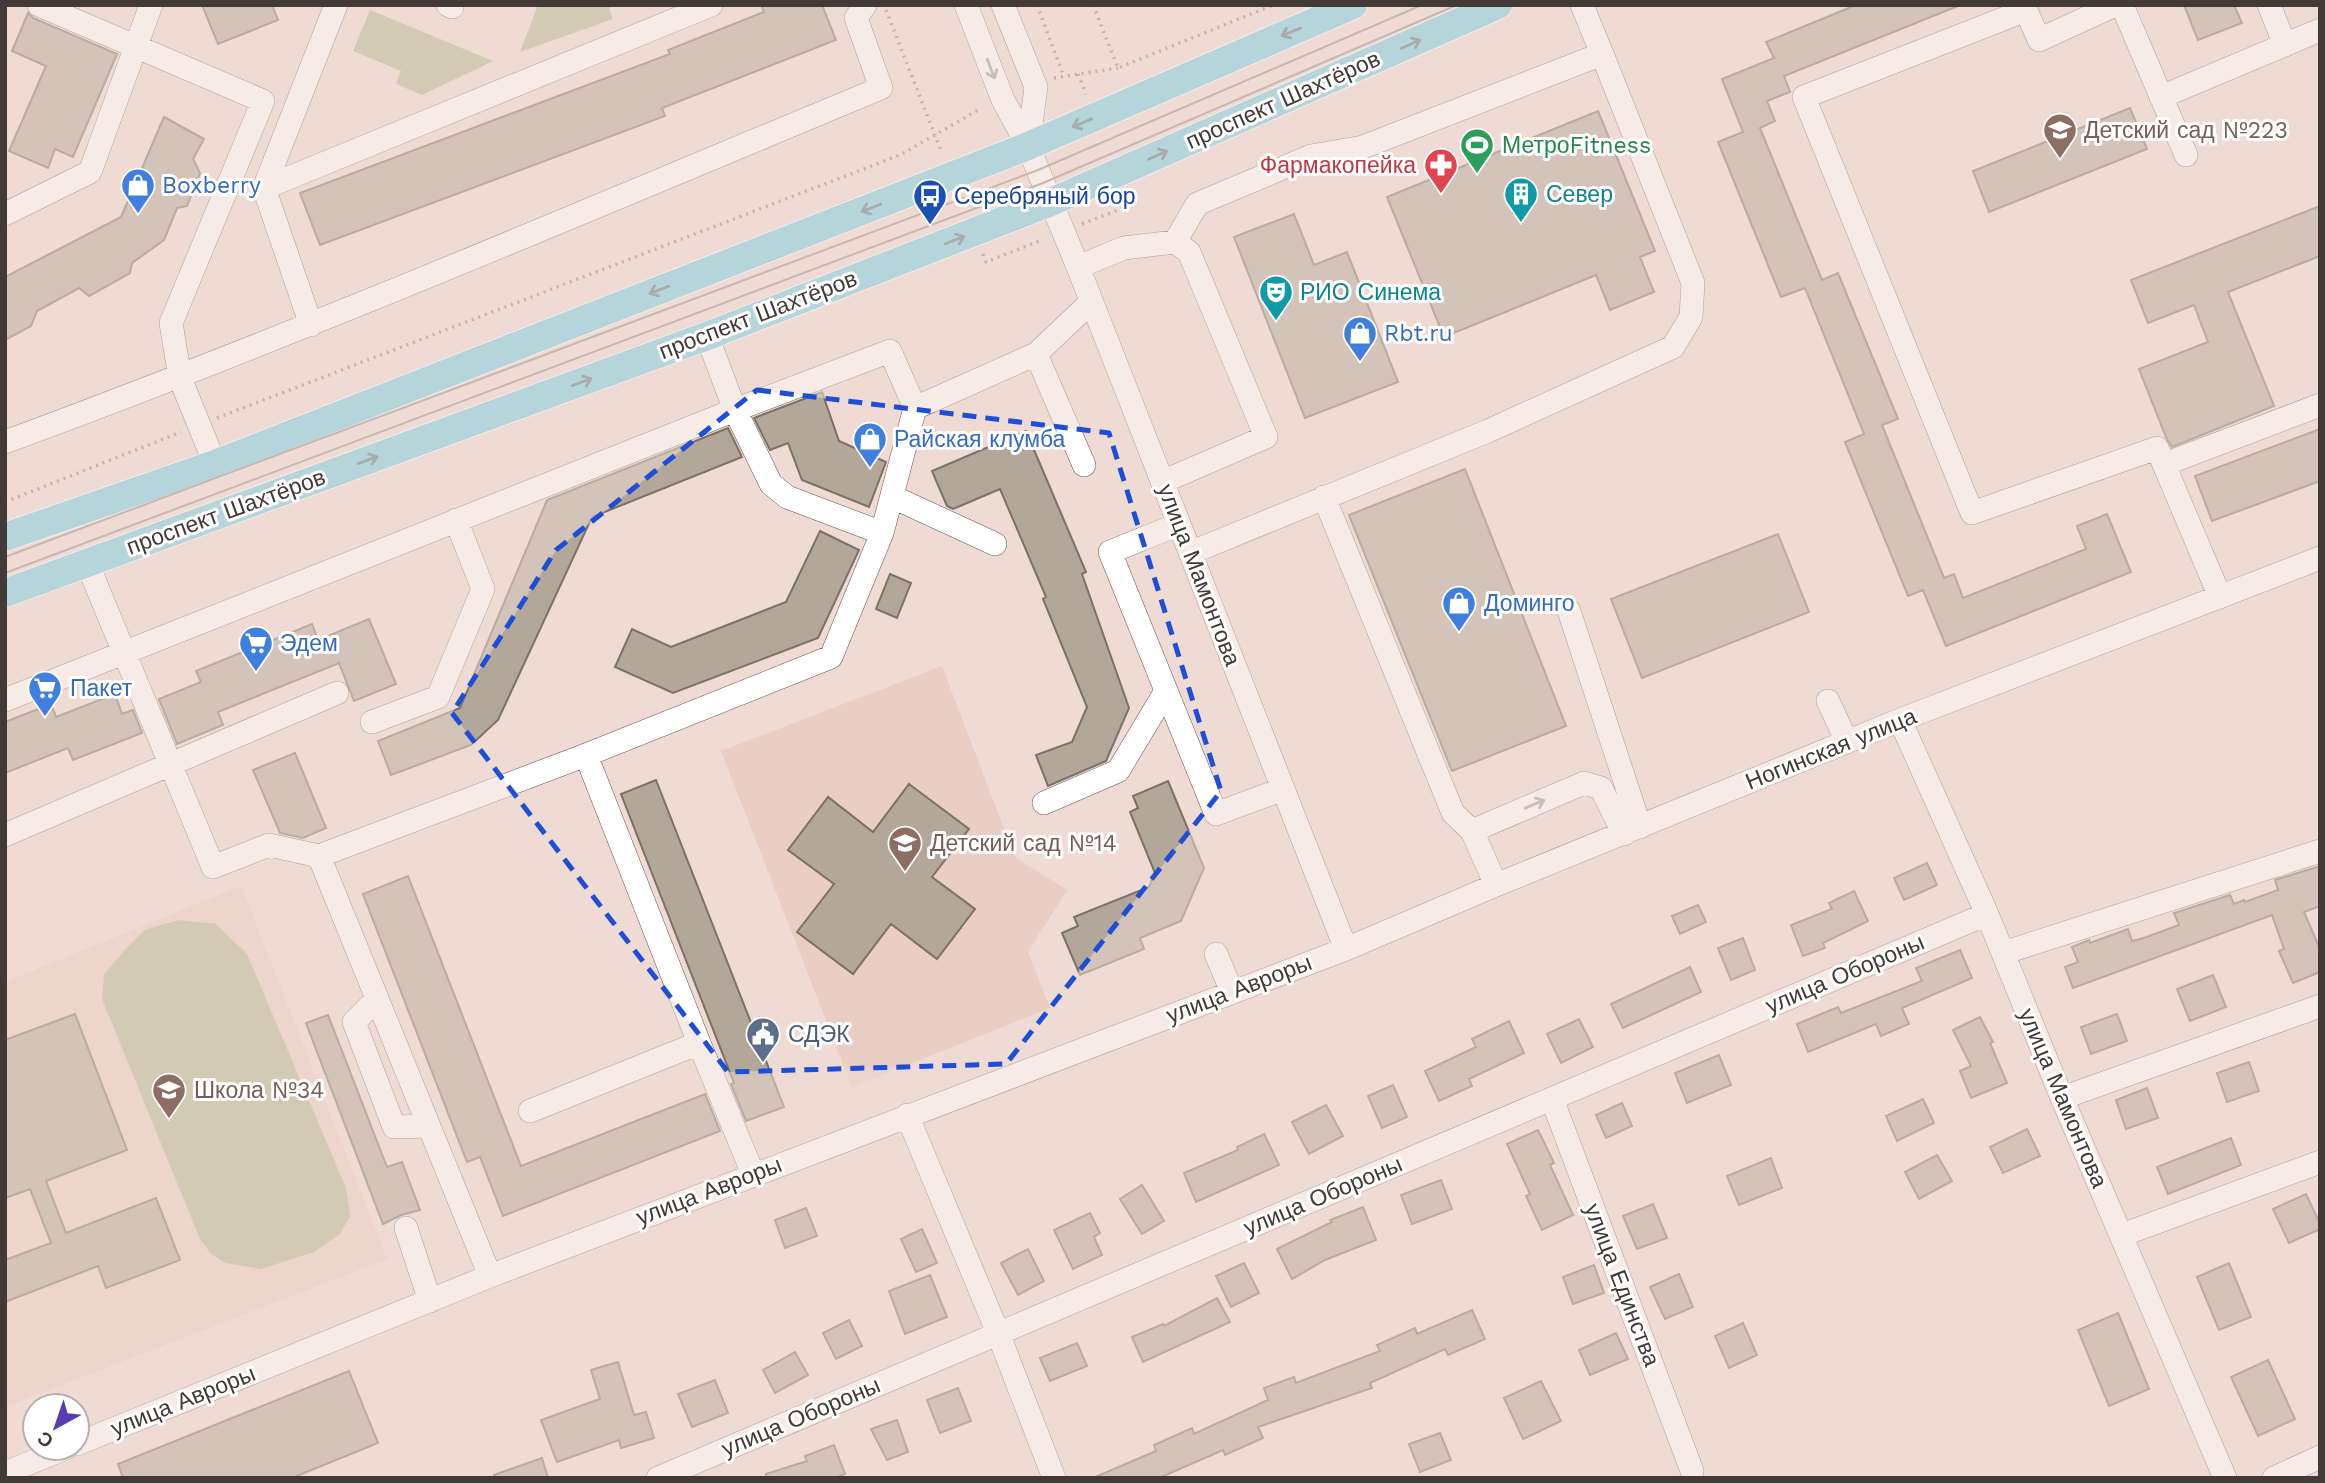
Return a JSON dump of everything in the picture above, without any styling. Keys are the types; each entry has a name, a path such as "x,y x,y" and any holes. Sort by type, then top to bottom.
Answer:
{"main road":[{"path":"5,537 215,464 1028,146 1353,5"},
{"name":"проспект Шахтёров","path":"5,593 707,336 1051,202 1498,5"}],"street":[{"path":"40,5 291,114"},
{"path":"5,214 16,199 90,172 151,5"},
{"path":"312,325 264,188 336,5"},
{"path":"264,188 711,5"},
{"name":"улица Мамонтова","path":"965,5 1003,100 1028,146 1078,267 1346,949"},
{"path":"1003,5 1036,87 1028,146"},
{"path":"1190,553 1488,430 1673,347 1691,317 1693,283 1582,5"},
{"path":"2115,5 2039,40 2026,10 1804,97 1972,513 2157,449 2220,597"},
{"path":"2122,5 2186,155"},
{"path":"2269,5 2285,45"},
{"path":"5,442 180,378 312,325 881,88 857,10"},
{"path":"2161,97 2320,30"},
{"path":"1175,242 1198,204 1311,156 1363,147 1602,54"},
{"path":"215,464 180,378 172,323 262,101"},
{"path":"1078,267 1124,248 1175,242 1189,252 1266,437 1162,482"},
{"path":"915,408 1036,354 1091,302"},
{"path":"707,336 735,410 771,484 787,497 883,533"},
{"path":"5,699 122,653 456,520 735,410 890,351 915,408 883,533 831,657 586,755 319,856 269,845 213,867 122,653 87,563"},
{"path":"1036,354 1084,466"},
{"path":"2165,464 2320,405"},
{"path":"893,497 995,544"},
{"path":"1324,498 1452,813 1472,831 1496,885"},
{"path":"372,722 438,697 483,589 456,520"},
{"path":"1179,524 1110,552 1216,814 1283,789"},
{"name":"Ногинская улица","path":"1346,949 1900,720 2320,558"},
{"path":"1569,611 1632,831"},
{"path":"1044,803 1118,771 1166,691"},
{"path":"5,835 337,693"},
{"path":"1828,701 1846,742"},
{"name":"улица Мамонтова","path":"1900,720 1987,914 2062,1098 2225,1478"},
{"path":"586,755 753,1174"},
{"path":"1472,831 1584,783 1601,788 1632,831"},
{"path":"2003,953 2320,851"},
{"path":"319,856 490,1276"},
{"name":"улица Обороны","path":"658,1478 1987,914"},
{"name":"улица Авроры","path":"91,1438 490,1276 1346,949"},
{"path":"1216,954 1232,992"},
{"path":"377,999 354,1022 394,1126 429,1126"},
{"path":"2062,1098 2320,1006"},
{"path":"530,1111 699,1043"},
{"path":"375,1077 403,1062"},
{"name":"улица Единства","path":"1552,1099 1692,1471"},
{"path":"907,1115 998,1333 1054,1478"},
{"path":"2122,1235 2320,1162"},
{"path":"406,1228 430,1301"},
{"path":"2274,1478 2320,1457"},
{"path":"5,1473 32,1462"}],"path":[{"path":"1037,5 1065,77"},
{"path":"1093,5 1118,68"},
{"path":"1054,78 1118,68 1273,5"},
{"path":"5,502 900,155 980,109"}],"highlighted area":[{"path":"757,390 1109,433 1221,791 1006,1064 728,1072 452,713 556,550"}],"shaded area":[{"name":"Детский сад №14","path":"942,666 1015,857 1067,890 1028,952 1050,1008 852,1087 721,751"},
{"name":"Школа №34","path":"241,886 387,1259 44,1392 21,1392 21,1401 5,1407 5,982"}],"green space":[{"path":"538,5 616,5 609,8 613,19 520,52"},
{"path":"370,10 493,61 422,95 396,84 401,71 353,51"},
{"path":"178,920 216,924 247,954 346,1188 350,1216 340,1234 314,1252 261,1269 226,1263 211,1254 200,1239 102,999 104,974 125,950 145,930"}],"building":[{"path":"202,5 272,5 278,20 218,44"},
{"path":"761,5 822,5 836,40 662,108 665,116 320,245 300,193 670,54 668,50 764,12"},
{"path":"1856,5 1958,6 1784,76 1790,92 1767,101 1775,121 1760,128 1822,280 1838,273 1898,419 1882,425 1944,578 1954,574 1963,598 2086,549 2077,526 2107,514 2131,572 1946,646 1923,590 1908,596 1845,442 1864,434 1805,288 1781,297 1718,142 1743,132 1722,79 1774,58 1766,42"},
{"path":"2184,5 2234,5 2242,23 2198,40"},
{"path":"28,13 33,18 117,54 73,157 55,149 48,168 9,151 46,66 12,51"},
{"name":"Детский сад №223","path":"2130,108 2147,149 1989,212 1973,171"},
{"name":"Север","path":"1598,111 1655,251 1640,257 1654,292 1610,310 1596,275 1444,337 1387,197"},
{"path":"164,117 204,139 193,159 200,173 187,206 177,208 164,240 132,263 130,273 89,296 79,288 37,311 31,326 5,340 5,277 121,217"},
{"path":"2320,206 2320,256 2228,292 2274,406 2172,447 2139,369 2208,342 2194,305 2148,323 2131,280"},
{"path":"1294,214 1314,265 1347,252 1398,382 1305,418 1234,237"},
{"path":"822,392 839,441 886,462 869,507 802,480 788,443 770,450 754,418"},
{"path":"728,428 742,457 592,517 498,720 471,745 391,775 378,741 460,708 547,500"},
{"path":"2320,429 2320,481 2212,521 2195,476"},
{"path":"1026,431 1086,572 1082,574 1129,708 1106,761 1048,786 1036,755 1072,742 1087,707 1043,599 1046,597 1000,489 953,509 947,506 932,471"},
{"path":"1465,469 1566,726 1452,771 1349,515"},
{"path":"820,531 859,550 818,638 673,693 615,667 632,629 671,647 786,602"},
{"path":"1778,534 1809,612 1642,678 1611,599"},
{"path":"890,574 911,583 897,618 876,609"},
{"path":"369,619 396,684 354,701 339,663 218,712 223,725 177,744 159,699 201,682 196,671 312,624 318,640"},
{"path":"115,694 122,714 133,710 142,733 73,760 68,748 5,773 5,722 51,704 56,717"},
{"path":"295,753 326,828 303,838 280,833 253,770"},
{"path":"656,780 784,1107 746,1121 731,1084 734,1083 621,794"},
{"path":"1168,781 1204,868 1181,921 1140,938 1144,949 1080,975 1062,933 1078,926 1074,917 1149,887 1155,873 1130,812 1138,808 1133,796"},
{"path":"909,784 969,829 932,877 975,909 937,959 891,924 853,974 797,932 834,884 788,850 828,797 873,832"},
{"path":"1927,863 1937,885 1904,900 1894,878"},
{"path":"2320,866 2320,906 2304,912 2320,949 2320,972 2293,983 2279,951 2284,949 2272,915 2073,988 2065,967 2078,962 2072,947 2128,929 2132,941 2144,938 2179,925 2174,913 2230,895 2234,904 2244,900 2245,902 2278,890 2275,880"},
{"path":"408,876 521,1166 705,1094 720,1131 503,1216 480,1157 467,1162 363,894"},
{"path":"1854,891 1868,921 1823,943 1825,948 1803,956 1791,925 1832,909 1829,903"},
{"path":"1698,905 1706,922 1680,934 1672,916"},
{"path":"1743,938 1755,970 1731,980 1718,948"},
{"path":"1960,950 1972,978 1902,1008 1909,1024 1881,1036 1876,1024 1808,1052 1797,1024 1838,1007 1841,1013 1922,981 1916,968"},
{"path":"1690,967 1701,992 1623,1028 1611,1004"},
{"path":"2213,975 2226,1007 2190,1021 2177,989"},
{"path":"75,1014 127,1150 46,1181 66,1233 156,1198 180,1260 106,1288 98,1266 5,1302 5,1260 51,1243 30,1189 5,1198 5,1040"},
{"path":"2117,1014 2127,1041 2091,1054 2081,1027"},
{"path":"328,1015 387,1167 402,1162 420,1210 383,1224 306,1023"},
{"path":"1980,1017 1993,1042 1990,1043 2007,1083 1971,1098 1960,1071 1971,1066 1953,1030"},
{"path":"1579,1019 1593,1047 1561,1063 1547,1034"},
{"path":"1509,1021 1524,1053 1469,1079 1472,1086 1439,1101 1425,1071 1476,1047 1472,1039"},
{"path":"1719,1055 1731,1085 1687,1103 1675,1073"},
{"path":"2249,1062 2259,1091 2227,1102 2217,1073"},
{"path":"1393,1085 1407,1117 1382,1128 1368,1096"},
{"path":"2147,1088 2158,1118 2126,1129 2116,1100"},
{"path":"1923,1099 1934,1123 1897,1141 1886,1116"},
{"path":"1622,1103 1632,1126 1606,1138 1596,1115"},
{"path":"1326,1105 1343,1136 1309,1154 1292,1122"},
{"path":"2027,1129 2040,1156 2003,1173 1990,1147"},
{"path":"1538,1130 1554,1163 1550,1165 1573,1215 1542,1230 1526,1196 1530,1194 1507,1144"},
{"path":"1264,1134 1279,1165 1196,1202 1184,1173 1238,1150 1237,1147"},
{"path":"2231,1138 2241,1165 2168,1194 2157,1167"},
{"path":"1937,1155 1952,1181 1919,1199 1905,1172"},
{"path":"1771,1158 1782,1188 1739,1205 1727,1176"},
{"path":"1441,1180 1452,1209 1412,1224 1401,1195"},
{"path":"1142,1185 1164,1221 1142,1234 1120,1199"},
{"path":"2306,1194 2320,1229 2289,1243 2273,1209"},
{"path":"1653,1204 1667,1238 1637,1249 1623,1216"},
{"path":"1363,1207 1376,1240 1325,1260 1292,1279 1277,1249 1332,1222 1330,1220"},
{"path":"806,1208 817,1236 785,1248 775,1220"},
{"path":"1090,1213 1100,1233 1094,1237 1102,1255 1073,1269 1054,1230"},
{"path":"922,1229 937,1263 916,1272 901,1239"},
{"path":"1028,1249 1044,1281 1018,1295 1001,1263"},
{"path":"1244,1263 1259,1293 1231,1307 1216,1276"},
{"path":"2229,1263 2251,1317 2219,1330 2197,1277"},
{"path":"1594,1265 1604,1293 1573,1304 1563,1277"},
{"path":"1679,1274 1693,1307 1665,1319 1650,1287"},
{"path":"930,1275 947,1317 905,1334 889,1291"},
{"path":"1217,1298 1230,1322 1143,1362 1132,1337 1163,1324 1164,1326"},
{"path":"1472,1310 1485,1339 1448,1355 1445,1349 1370,1383 1372,1388 1258,1427 1263,1438 1225,1455 1223,1450 1159,1478 1093,1478 1156,1451 1154,1445 1192,1428 1194,1434 1268,1400 1264,1388 1294,1377 1296,1383 1380,1351 1377,1345 1415,1328 1417,1334"},
{"path":"2118,1313 2149,1389 2109,1406 2078,1330"},
{"path":"849,1320 862,1346 836,1359 823,1333"},
{"path":"1743,1323 1757,1355 1729,1368 1715,1336"},
{"path":"1616,1333 1628,1359 1590,1375 1579,1350"},
{"path":"1077,1343 1087,1366 1050,1381 1040,1358"},
{"path":"795,1352 808,1375 775,1393 763,1370"},
{"path":"2268,1360 2295,1419 2258,1436 2231,1377"},
{"path":"618,1362 634,1415 646,1412 654,1438 621,1448 619,1440 557,1462 541,1420 600,1399 591,1370"},
{"path":"349,1371 378,1443 292,1478 123,1478 118,1464"},
{"path":"715,1380 728,1413 692,1427 678,1394"},
{"path":"1541,1381 1561,1421 1523,1439 1504,1398"},
{"path":"958,1388 971,1421 940,1433 927,1400"},
{"path":"897,1420 908,1452 887,1460 871,1429"},
{"path":"1440,1433 1451,1460 1420,1472 1409,1444"},
{"path":"834,1445 845,1474 835,1478 766,1478 766,1474 807,1461 805,1456"},
{"path":"542,1458 548,1478 494,1478 494,1475"}],"tram line":[{"path":"5,557 1038,170 1422,5"},
{"path":"5,573 1043,183 1457,5"}],"place":[{"name":"Детский сад №223","path":"2060,160"},
{"name":"МетроFitness","path":"1477,175"},
{"name":"Фармакопейка","path":"1441,195"},
{"name":"Boxberry","path":"138,215"},
{"name":"Север","path":"1521,224"},
{"name":"Серебряный бор","path":"930,226"},
{"name":"РИО Синема","path":"1276,322"},
{"name":"Rbt.ru","path":"1360,363"},
{"name":"Райская клумба","path":"870,469"},
{"name":"Доминго","path":"1459,633"},
{"name":"Эдем","path":"256,673"},
{"name":"Пакет","path":"45,718"},
{"name":"Детский сад №14","path":"905,873"},
{"name":"СДЭК","path":"763,1064"},
{"name":"Школа №34","path":"169,1120"}]}
